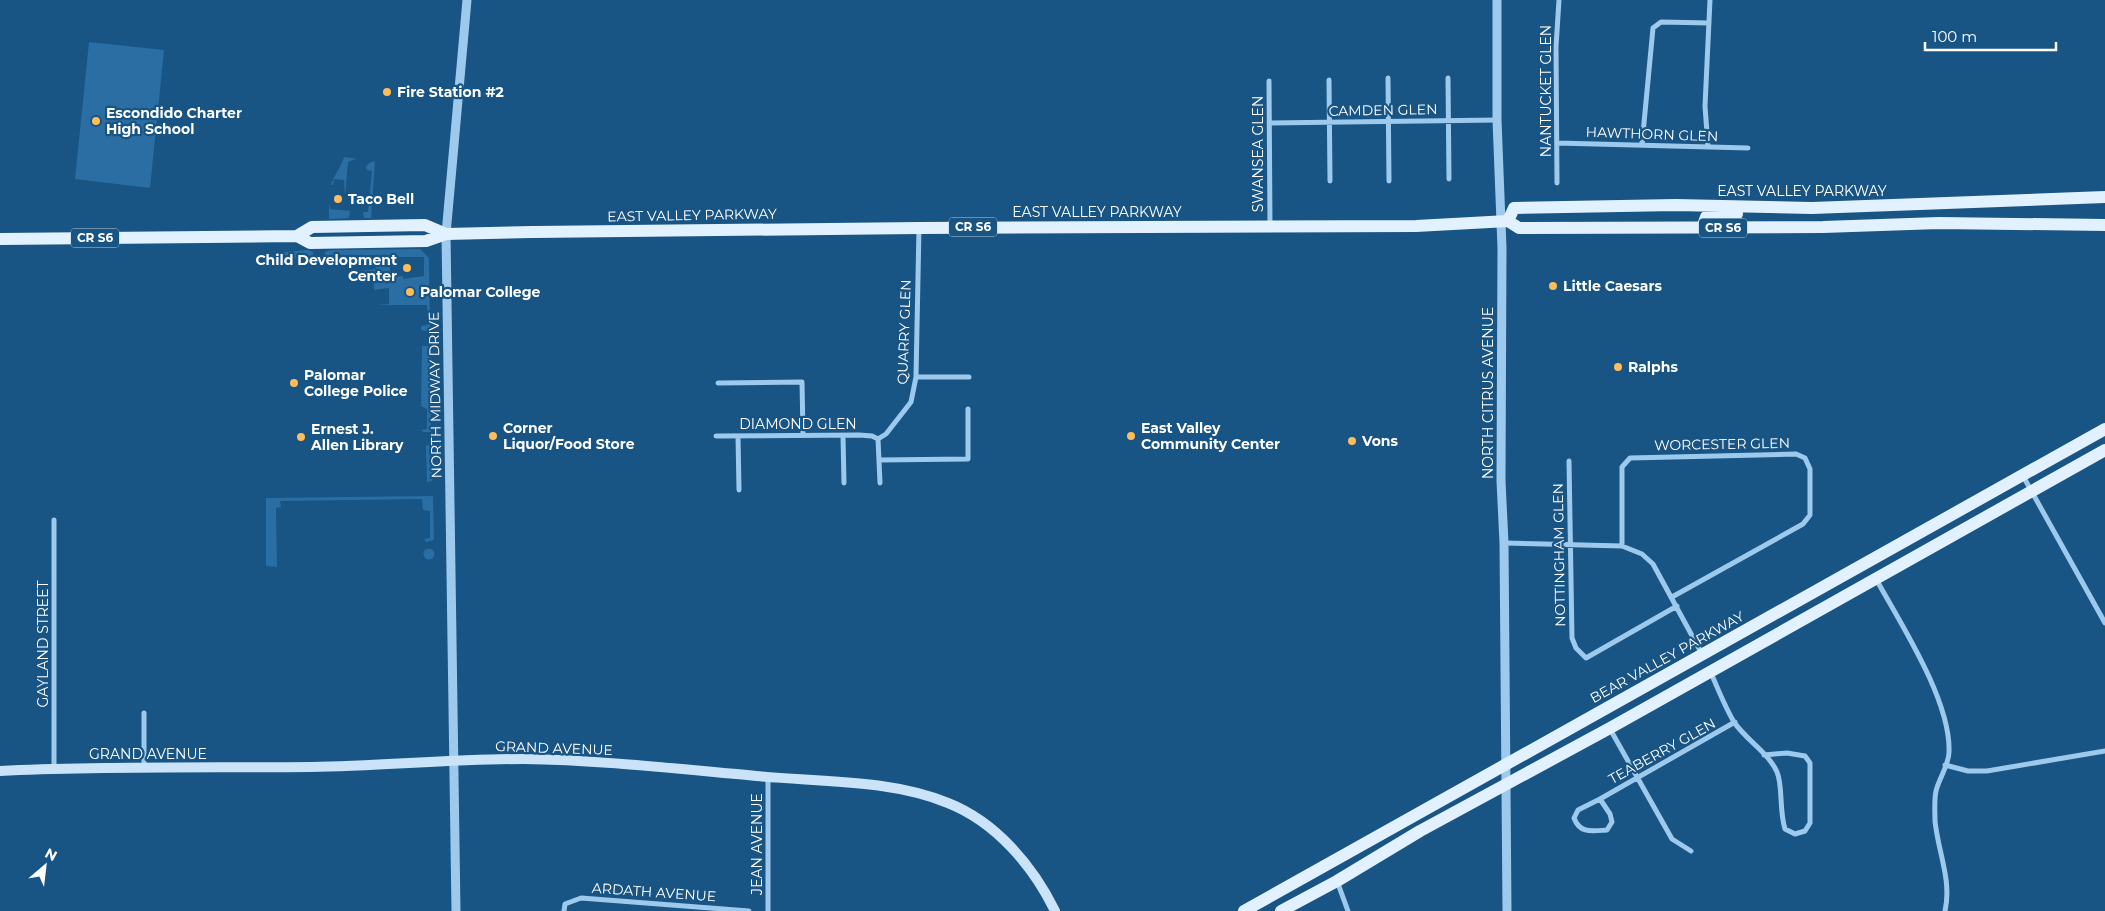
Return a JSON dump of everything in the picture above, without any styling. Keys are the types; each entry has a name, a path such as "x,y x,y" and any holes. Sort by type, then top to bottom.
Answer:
{"main road":[{"name":"EAST VALLEY PARKWAY","path":"1504,222 1514,208 1676,205 1755,207 1898,206 2105,197"},
{"path":"1702,228 1706,217 1742,214 1755,207"},
{"name":"EAST VALLEY PARKWAY","path":"0,239 297,236 312,227 425,225 446,234 1504,222 1520,228 1702,228 1939,223 2105,225"},
{"name":"BEAR VALLEY PARKWAY","path":"1244,911 2105,429"},
{"path":"1281,911 1337,881 1420,831 1610,728 2105,450"},
{"name":"GRAND AVENUE","path":"0,771 54,768 349,766 455,760 523,759 613,763 887,787 934,797 951,804 985,824 1003,839 1025,863 1055,911"}],"street":[{"name":"NORTH MIDWAY DRIVE","path":"456,911 446,234 467,0"},
{"name":"NORTH CITRUS AVENUE","path":"1497,0 1497,120 1504,222 1502,248 1501,482 1504,543 1507,911"},
{"name":"NANTUCKET GLEN","path":"1557,183 1556,46 1559,0"},
{"path":"1708,147 1705,106 1710,0"},
{"path":"1642,144 1653,28 1661,22 1710,22"},
{"path":"1388,78 1390,180"},
{"path":"1448,78 1449,179"},
{"path":"1329,80 1330,180"},
{"name":"SWANSEA GLEN","path":"1269,81 1270,226"},
{"name":"CAMDEN GLEN","path":"1270,123 1497,120"},
{"name":"HAWTHORN GLEN","path":"1557,143 1748,148"},
{"name":"QUARRY GLEN","path":"878,439 886,434 911,402 916,377 919,228"},
{"path":"916,377 969,378"},
{"path":"718,383 802,382 803,435"},
{"path":"879,460 968,459 968,410"},
{"name":"DIAMOND GLEN","path":"716,436 872,436 878,439"},
{"path":"738,436 739,490"},
{"path":"843,436 844,483"},
{"path":"878,439 880,483"},
{"name":"WORCESTER GLEN","path":"1622,546 1622,467 1630,458 1796,454 1805,458 1810,469 1810,515 1803,524 1672,598"},
{"name":"NOTTINGHAM GLEN","path":"1570,461 1572,638 1576,648 1586,658 1677,606"},
{"path":"2022,476 2105,623"},
{"name":"GAYLAND STREET","path":"54,520 54,768"},
{"path":"1504,543 1622,546 1642,554 1653,564 1702,654"},
{"path":"1876,578 1930,680 1948,730 1950,754 1936,791 1935,822 1946,874 1948,898 1945,911"},
{"path":"1710,671 1735,722 1778,774 1780,815 1785,829 1795,834 1805,831 1810,823 1810,763 1806,756 1787,753 1764,755"},
{"path":"144,713 144,767"},
{"name":"TEABERRY GLEN","path":"1600,799 1735,722"},
{"path":"1610,728 1672,840 1691,851"},
{"path":"1946,766 1987,771 2105,751"},
{"name":"JEAN AVENUE","path":"768,777 768,911"},
{"path":"1600,799 1610,814 1612,822 1607,830 1585,831 1576,825 1574,818 1578,810 1600,799"},
{"path":"1337,881 1348,911"},
{"name":"ARDATH AVENUE","path":"564,911 566,904 580,898 749,911"},
{"path":"664,904 664,911"}],"shaded area":[{"path":"89,42 164,50 150,188 75,179"},
{"path":"344,157 356,159 348,162 345,197 344,180 334,179 333,185 331,185"},
{"path":"375,161 371,218 364,218 363,212 368,212 372,171 367,170 366,167 369,163"},
{"path":"329,202 330,209 350,211 349,218 329,219"},
{"path":"420,249 429,258 430,332 421,330 421,326 428,325 427,305 377,305 389,304 389,288 374,290 373,275 359,274 358,271 376,269 376,255 337,255 337,259 325,258 325,252 331,250","holes":["390,257 424,257 424,276 403,279 403,276 390,277"]},
{"path":"308,250 313,252 313,258 273,259 274,253"},
{"path":"422,346 430,346 431,432 423,432 421,430 427,429 427,409 421,406"},
{"path":"431,444 432,481 427,482 426,446"},
{"path":"433,496 434,540 426,542 424,539 430,538 430,511 423,510 422,499 280,501 281,507 276,508 277,567 266,566 266,498"},
{"path":"427,549 431,549 434,554 433,558 427,559 424,556 424,552"}],"place":[{"name":"Fire Station #2","path":"387,92"},
{"name":"Escondido Charter High School","path":"96,121"},
{"name":"Taco Bell","path":"338,199"},
{"name":"Child Development Center","path":"407,268"},
{"name":"Little Caesars","path":"1553,286"},
{"name":"Palomar College","path":"410,292"},
{"name":"Ralphs","path":"1618,367"},
{"name":"Palomar College Police","path":"294,383"},
{"name":"Corner Liquor/Food Store","path":"493,436"},
{"name":"East Valley Community Center","path":"1131,436"},
{"name":"Ernest J. Allen Library","path":"301,437"},
{"name":"Vons","path":"1352,441"}]}
